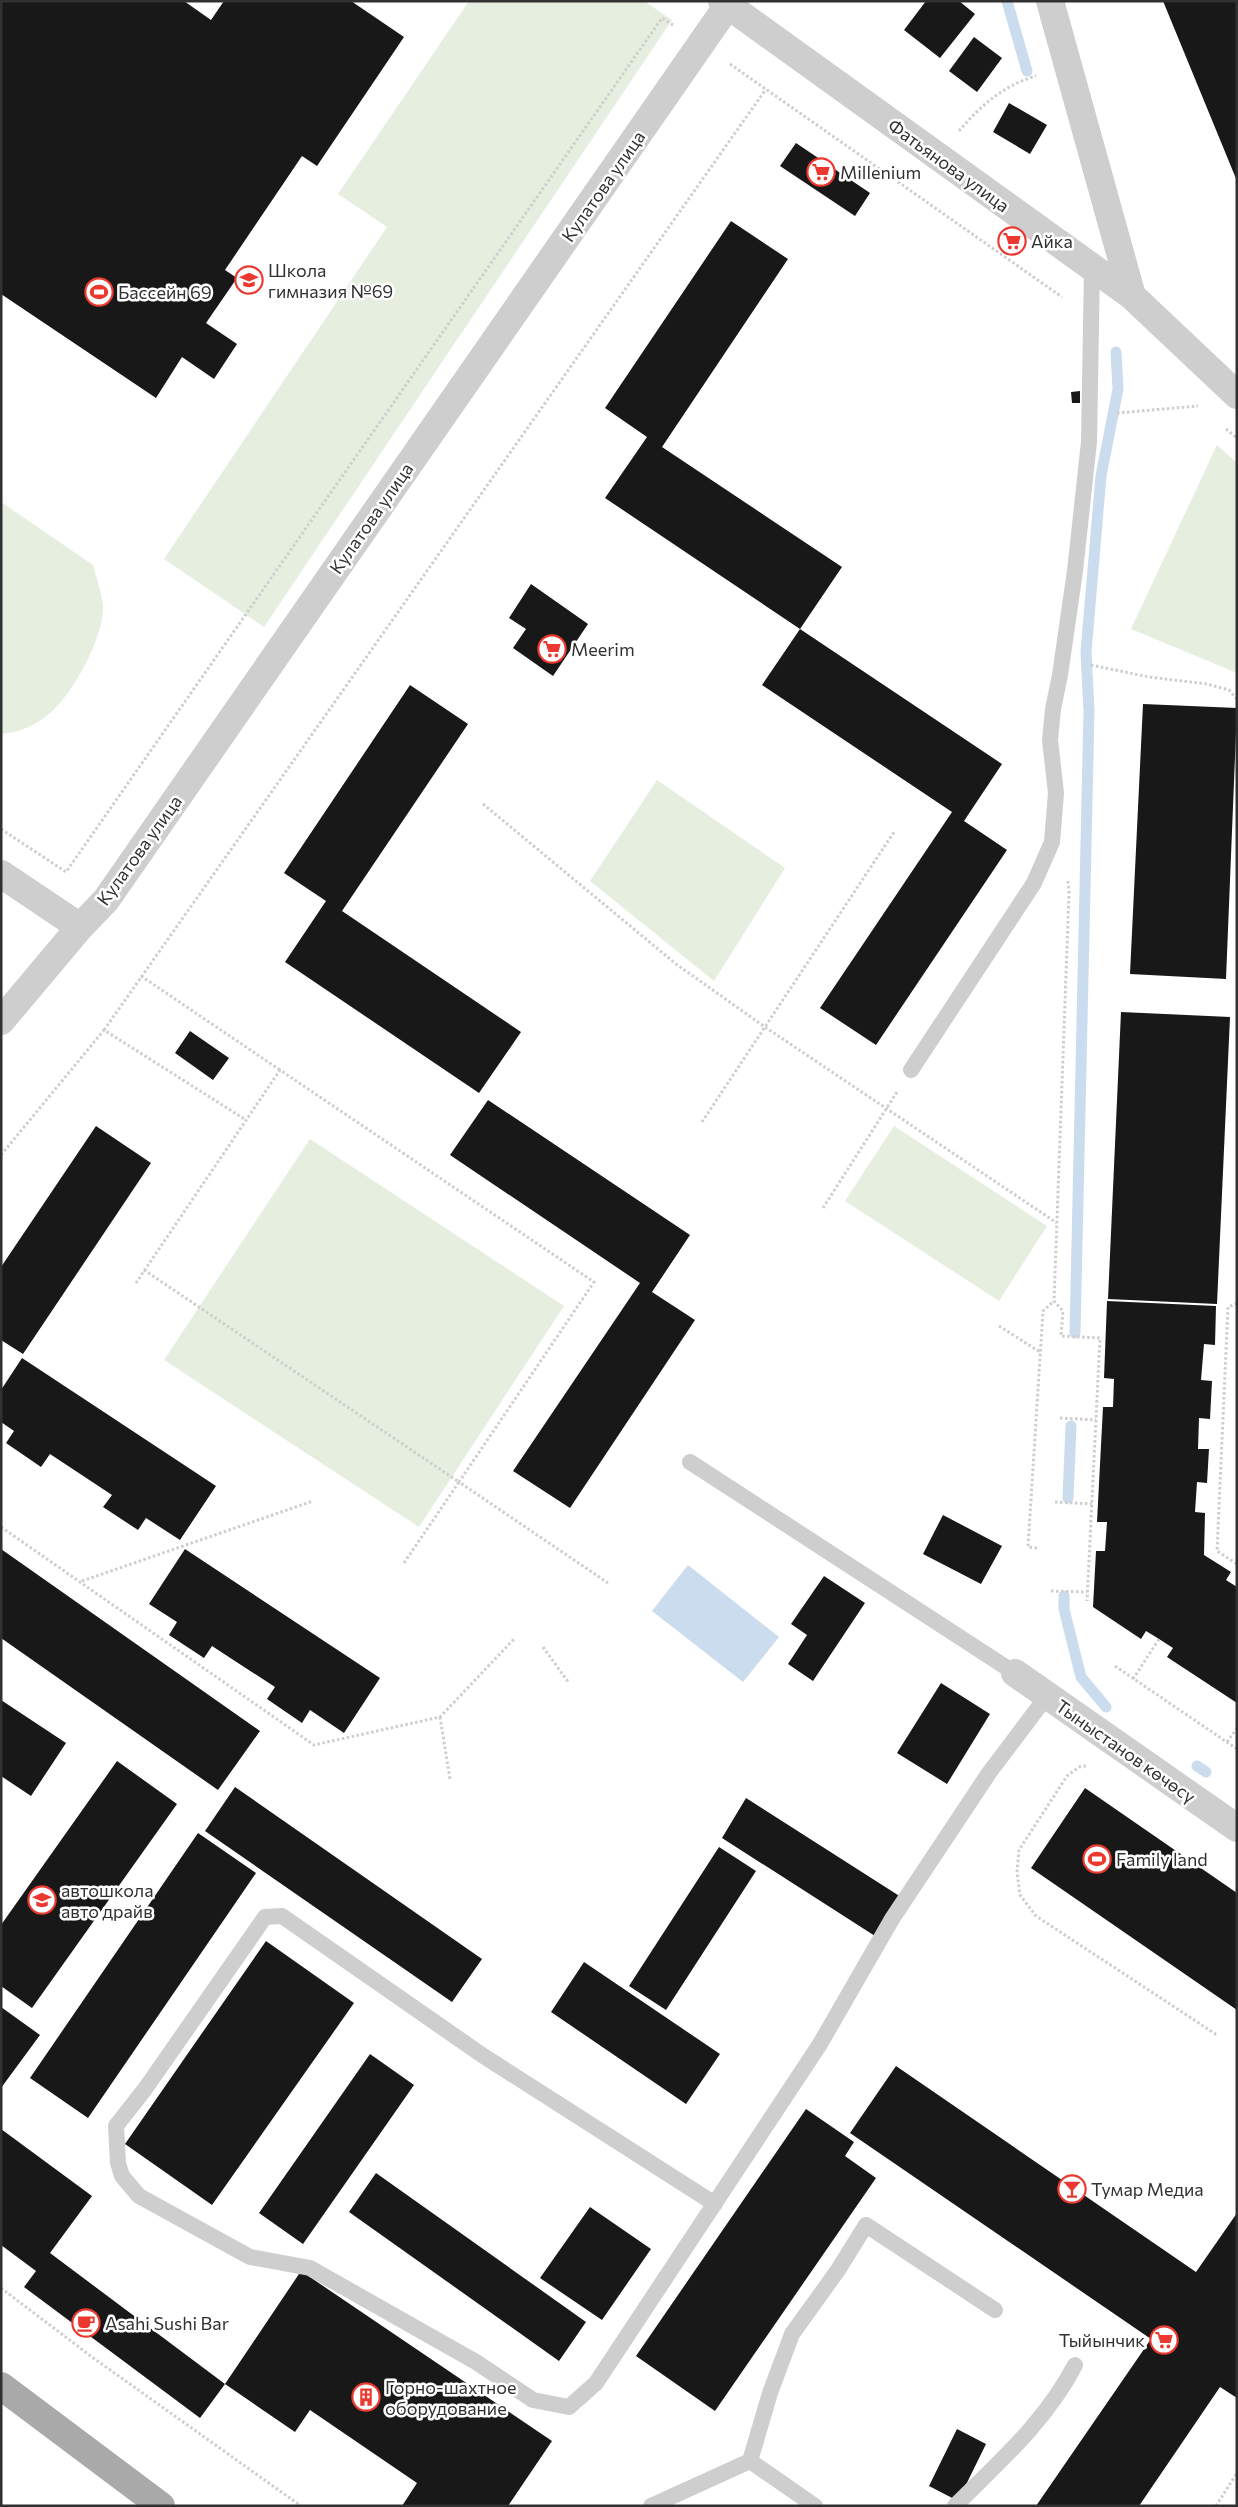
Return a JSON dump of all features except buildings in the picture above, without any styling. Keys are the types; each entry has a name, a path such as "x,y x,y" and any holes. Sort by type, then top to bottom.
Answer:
{"main road":[{"path":"1,2386 161,2506"}],"street":[{"path":"1050,1 1132,296"},
{"name":"Кулатова улица","path":"1,1021 80,927 106,900 702,44 725,3"},
{"name":"Фатьянова улица","path":"725,3 1132,296 1237,395"},
{"path":"1,874 80,927"},
{"name":"Тыныстанов көчөсү","path":"1015,1673 1237,1828"}],"lane":[{"path":"911,1070 1034,883 1052,842 1056,793 1050,740 1074,580 1089,442 1092,267"},
{"path":"690,1462 1015,1673"},
{"path":"715,2204 482,2055 282,1916 265,1917 145,2089 116,2126 118,2163 122,2176 139,2196 250,2257 310,2268 476,2362 533,2400 568,2407 596,2383 715,2204 820,2044 892,1919 989,1773 1047,1696"},
{"path":"651,2506 750,2461 770,2394 792,2334 838,2270 866,2225 994,2310"},
{"path":"955,2506 1032,2429 1064,2386 1075,2365"},
{"path":"750,2461 815,2506"}],"path":[{"path":"1,829 66,872 662,18 1064,297"},
{"path":"939,157 984,104 1019,81 1068,68"},
{"path":"1,1155 104,1030 766,89"},
{"path":"1118,413 1200,405"},
{"path":"1090,665 1149,678 1207,684 1229,690 1237,699"},
{"path":"483,804 676,964 765,1027 1057,1223"},
{"path":"702,1122 894,832"},
{"path":"1052,842 1066,866 1069,893 1054,1301 1063,1311 1061,1336 1100,1338 1087,1601"},
{"path":"142,976 594,1282 404,1564"},
{"path":"104,1030 246,1120"},
{"path":"136,1283 280,1070"},
{"path":"823,1208 911,1070"},
{"path":"144,1270 608,1583"},
{"path":"1037,1548 1028,1547 1040,1352 1043,1311 1054,1301"},
{"path":"1237,1303 1228,1307 1217,1551 1237,1564"},
{"path":"999,1326 1040,1352"},
{"path":"1060,1418 1096,1420"},
{"path":"82,1581 313,1501"},
{"path":"1056,1502 1092,1504"},
{"path":"1,1527 82,1581 314,1745 440,1717 514,1638"},
{"path":"1051,1591 1088,1592"},
{"path":"1133,1678 1160,1639"},
{"path":"543,1647 569,1683"},
{"path":"1115,1666 1237,1749"},
{"path":"440,1717 450,1780"},
{"path":"1227,1742 1237,1728"},
{"path":"1095,1764 1078,1767 1066,1776 1019,1850 1017,1872 1020,1895 1036,1916 1218,2034"},
{"path":"1,2288 92,2357 301,2506"},
{"path":"1216,2506 1237,2473"}],"green space":[{"path":"469,1 644,1 672,20 264,627 164,559 387,227 338,194"},
{"path":"1217,445 1237,463 1237,673 1131,629"},
{"path":"1,502 93,565 103,606 102,619 93,649 68,693 49,714 38,722 27,728 1,734"},
{"path":"657,780 785,868 714,981 590,881"},
{"path":"894,1126 1047,1226 999,1301 845,1201"},
{"path":"310,1139 564,1306 419,1527 164,1360"}],"water":[{"path":"688,1565 779,1637 743,1682 652,1611"}],"waterway":[{"path":"1007,1 1027,71"},
{"path":"1075,1333 1089,711 1086,652 1101,476 1118,389 1116,352"},
{"path":"1068,1498 1071,1426"},
{"path":"1064,1596 1064,1609 1081,1677 1106,1707"},
{"path":"1197,1766 1206,1772"}],"place":[{"name":"Millenium","path":"821,172"},
{"name":"Айка","path":"1012,241"},
{"name":"Школа гимназия №69","path":"249,280"},
{"name":"Бассейн 69","path":"99,292"},
{"name":"Meerim","path":"552,649"},
{"name":"Family land","path":"1097,1859"},
{"name":"автошкола авто драйв","path":"42,1900"},
{"name":"Тумар Медиа","path":"1072,2189"},
{"name":"Asahi Sushi Bar","path":"86,2323"},
{"name":"Тыйынчик","path":"1164,2340"},
{"name":"Горно-шахтное оборудование","path":"366,2397"}]}
